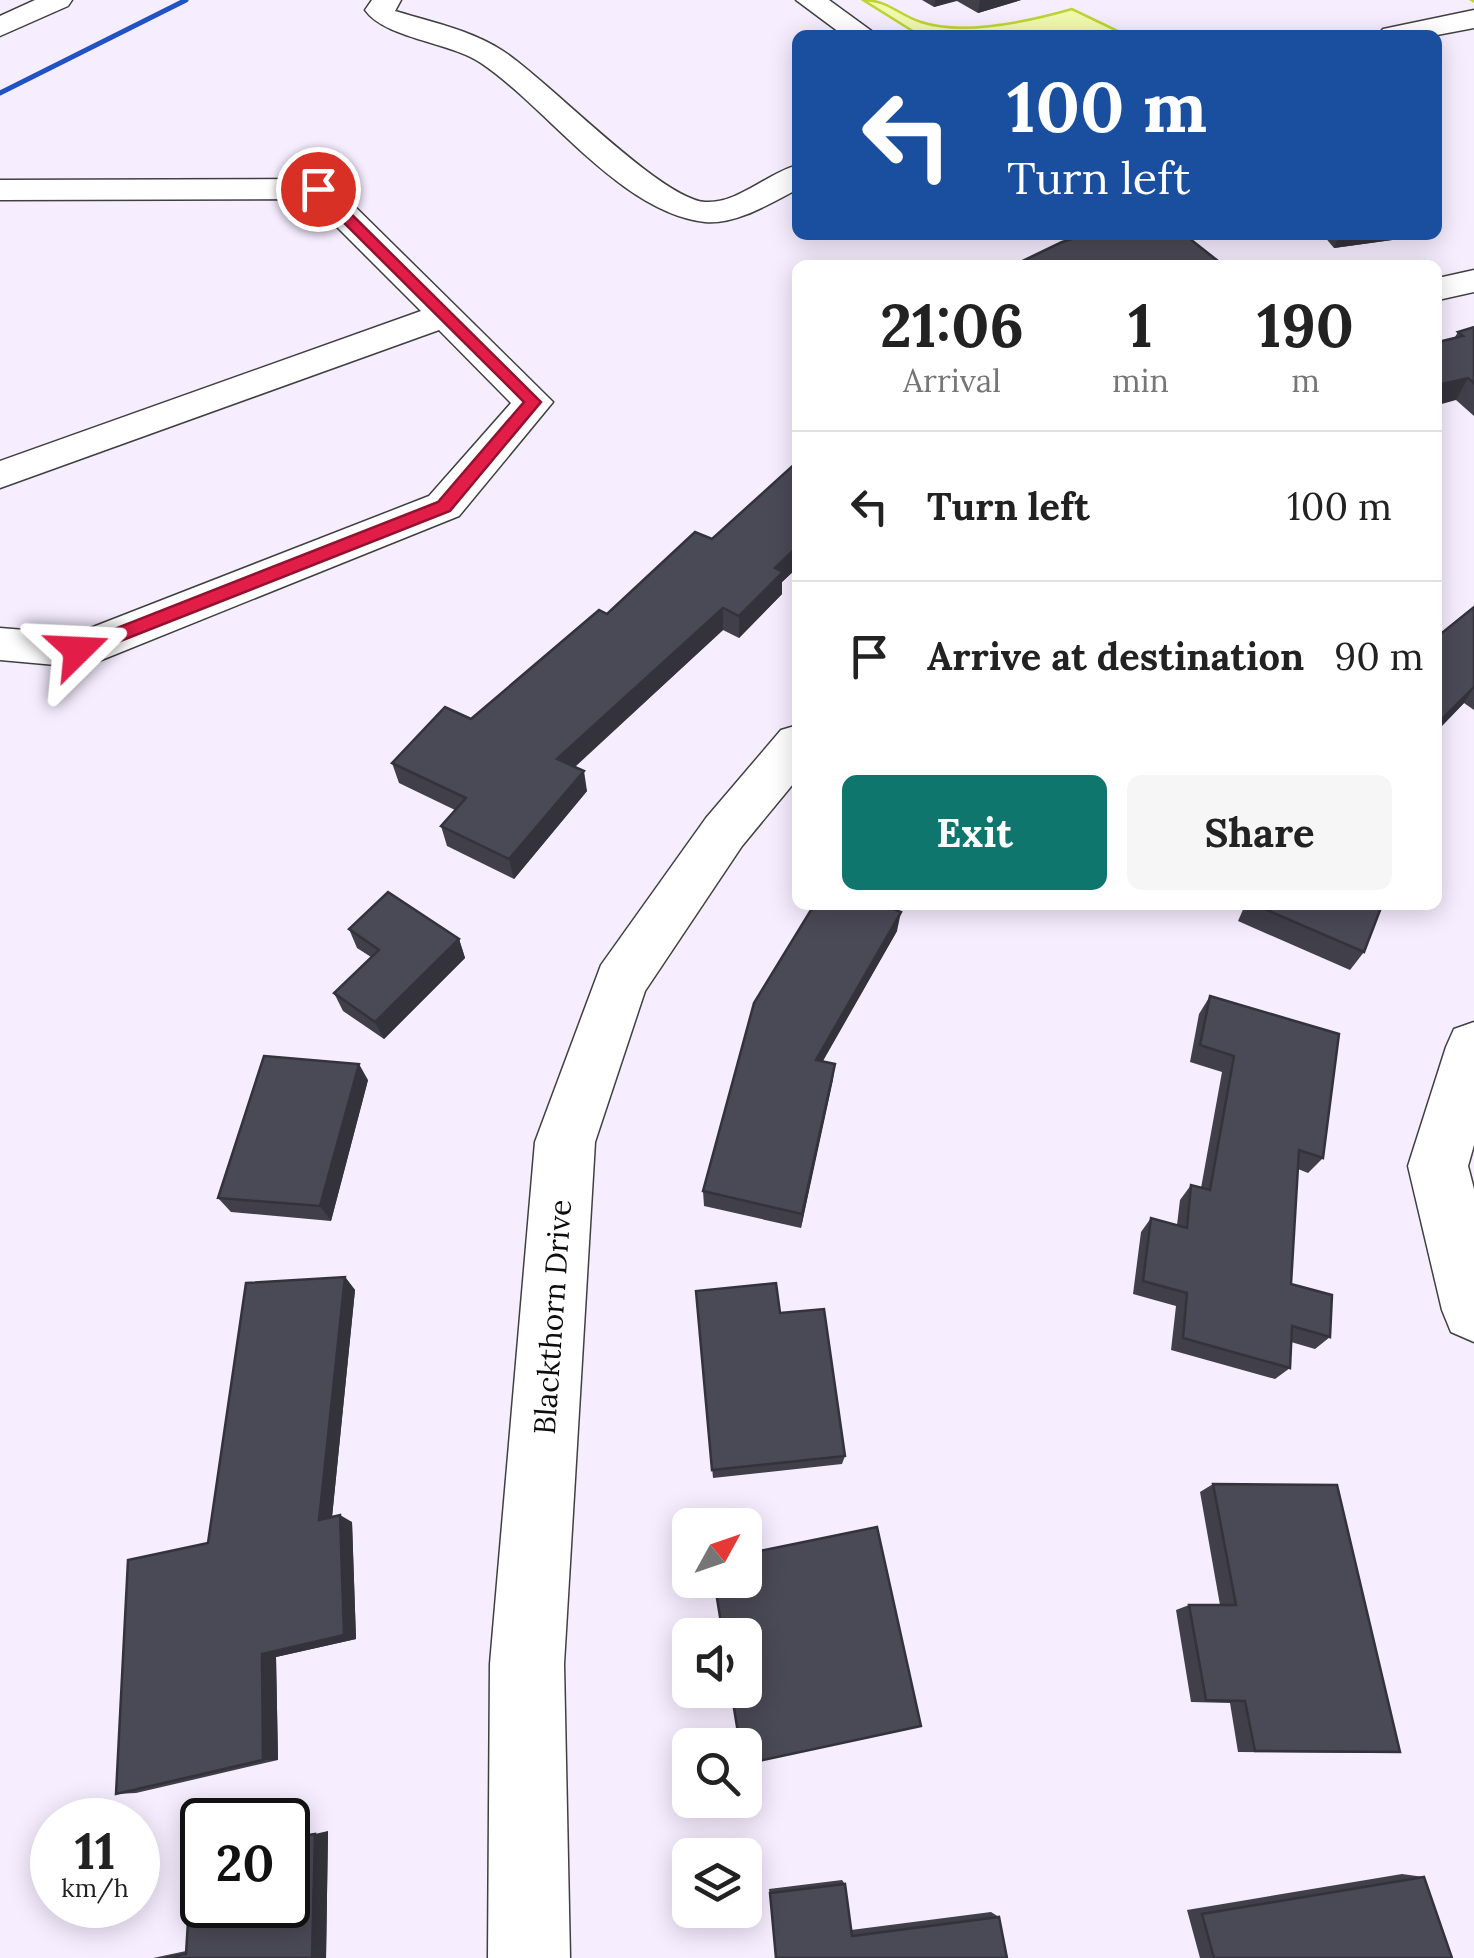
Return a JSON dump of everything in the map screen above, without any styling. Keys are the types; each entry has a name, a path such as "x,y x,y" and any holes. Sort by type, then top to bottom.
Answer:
{"street":[{"path":"0,27 58,0"},
{"path":"387,0 378,10 386,18 491,56 576,129 679,205 704,212 727,209 792,179"},
{"path":"810,0 855,30"},
{"path":"1419,30 1474,19"},
{"path":"0,190 318,189 533,402 444,506 78,650 0,644"},
{"path":"1442,288 1474,280"},
{"path":"0,474 446,316"},
{"name":"Blackthorn Drive","path":"529,1958 527,1664 565,1142 620,982 724,832 792,750"},
{"path":"1474,1047 1438,1166 1474,1310"}],"shaded area":[{"path":"863,0 887,5 938,26 1017,22 1072,9 1116,30 911,30"}],"building":[{"path":"1191,240 1217,260 1024,260 1062,242"},
{"path":"1474,327 1474,383 1468,378 1442,384 1442,341 1463,336 1458,332"},
{"path":"792,466 792,552 775,568 783,572 739,616 723,608 557,759 584,771 509,859 441,826 466,798 392,763 445,707 471,719 599,610 607,614 695,532 712,539"},
{"path":"1474,607 1474,687 1442,719 1442,633"},
{"path":"388,892 459,939 375,1022 334,993 379,950 349,929"},
{"path":"811,910 901,912 816,1060 835,1064 802,1214 703,1191 754,1003"},
{"path":"1267,910 1380,910 1364,952"},
{"path":"1210,996 1339,1034 1323,1158 1299,1150 1291,1284 1332,1295 1330,1337 1292,1326 1290,1368 1183,1338 1187,1293 1143,1281 1151,1218 1187,1228 1191,1185 1210,1190 1234,1056 1200,1045"},
{"path":"264,1056 359,1064 320,1206 218,1198"},
{"path":"345,1277 319,1520 340,1515 344,1635 262,1654 263,1760 116,1794 128,1560 208,1543 246,1283"},
{"path":"776,1283 780,1313 824,1309 845,1456 712,1470 696,1291"},
{"path":"1213,1484 1337,1485 1400,1752 1255,1751 1245,1701 1206,1700 1189,1605 1236,1605"},
{"path":"877,1527 921,1726 762,1760 762,1728 737,1728 734,1708 762,1708 762,1618 720,1618 717,1598 762,1598 762,1551"},
{"path":"315,1834 312,1958 165,1958 186,1954 188,1928 310,1928 310,1835"},
{"path":"1424,1877 1452,1958 1214,1958 1202,1914"},
{"path":"845,1884 852,1936 999,1917 1007,1958 776,1958 770,1893"}],"railway":[{"path":"0,93 186,0"}],"route":[{"path":"78,650 444,506 533,402 318,189"}]}
